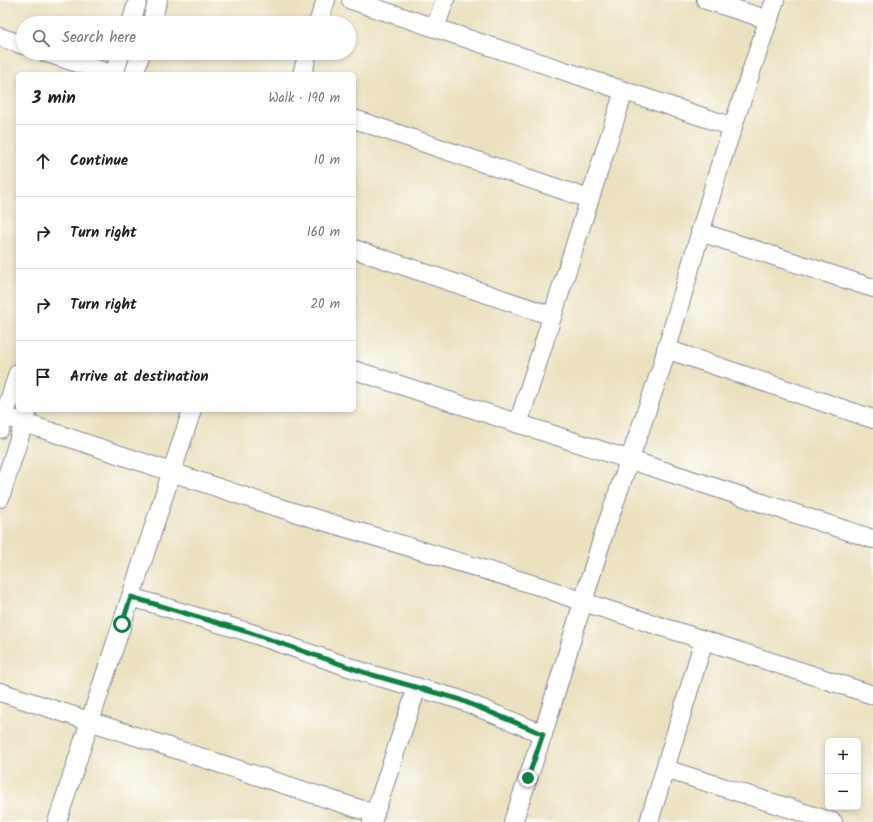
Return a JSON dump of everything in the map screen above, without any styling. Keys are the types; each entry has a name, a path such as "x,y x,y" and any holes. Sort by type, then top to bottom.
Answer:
{"street":[{"path":"133,16 138,0"},
{"path":"153,16 158,0"},
{"path":"320,16 326,0"},
{"path":"351,0 733,127"},
{"path":"435,28 445,0"},
{"path":"706,0 769,20"},
{"path":"513,822 543,734 603,536 666,349 719,168 776,0"},
{"path":"0,37 16,43"},
{"path":"69,60 105,72"},
{"path":"115,72 119,60"},
{"path":"135,72 139,60"},
{"path":"303,72 306,60"},
{"path":"518,424 624,91"},
{"path":"356,120 589,199"},
{"path":"700,232 873,288"},
{"path":"356,250 552,316"},
{"path":"666,349 873,419"},
{"path":"356,371 873,539"},
{"path":"2,423 16,379"},
{"path":"57,822 191,412"},
{"path":"2,423 26,417 171,472 270,505 545,588 583,602 873,695"},
{"path":"0,498 26,417"},
{"path":"131,597 248,632 369,674 458,699 543,734"},
{"path":"649,822 704,640"},
{"path":"0,692 90,721 373,818 416,687"},
{"path":"665,769 833,822"}],"route":[{"path":"122,624 131,597 248,632 369,674 458,699 543,734 528,778"}]}
